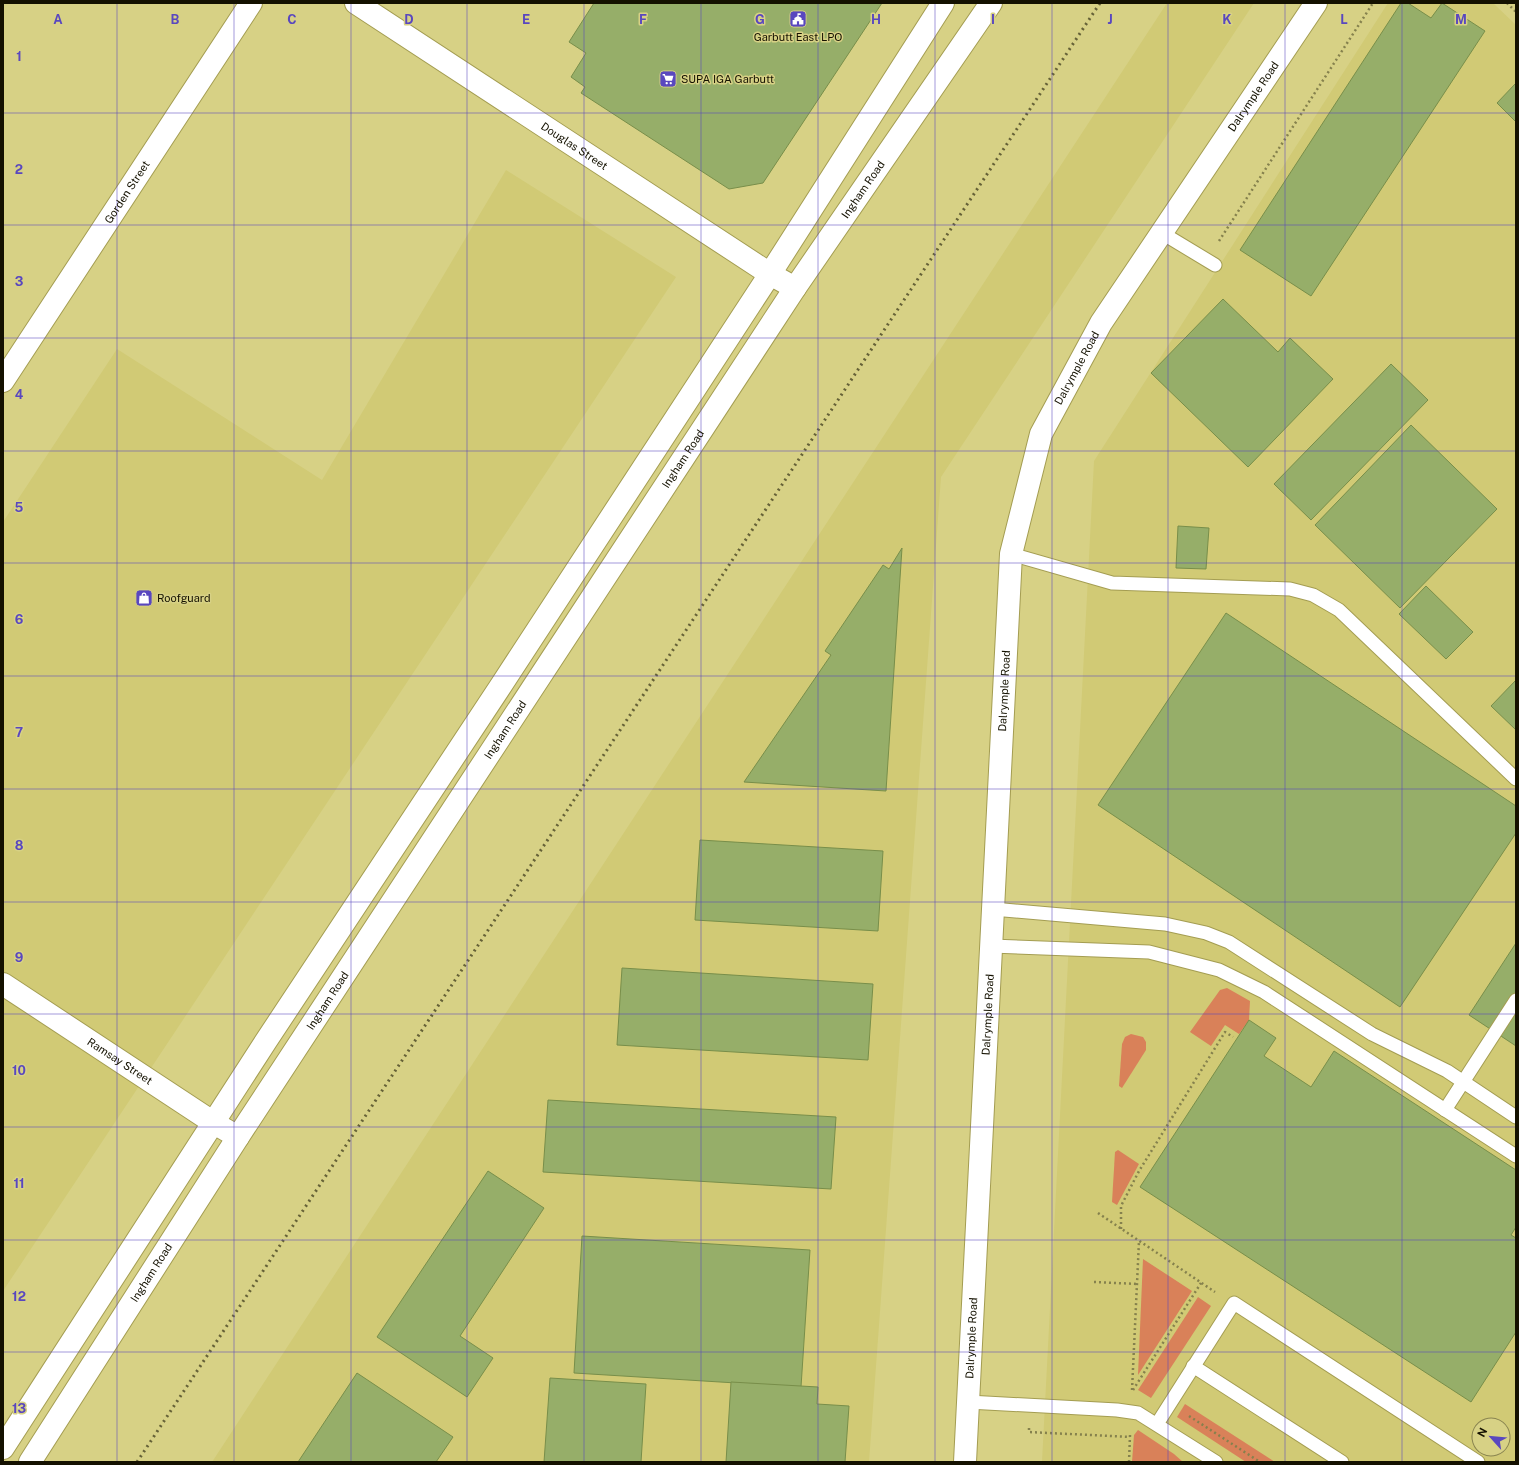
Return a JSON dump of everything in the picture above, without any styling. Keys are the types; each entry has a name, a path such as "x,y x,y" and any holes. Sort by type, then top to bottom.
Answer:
{"main road":[{"name":"Gorden Street","path":"3,381 251,3"},
{"name":"Douglas Street","path":"356,3 770,274 795,288"},
{"path":"3,1448 266,1041 770,274 944,3"},
{"name":"Ingham Road","path":"30,1462 238,1137 795,288 991,3"},
{"name":"Dalrymple Road","path":"965,1462 1011,554 1041,434 1101,323 1316,3"},
{"name":"Ramsay Street","path":"3,984 214,1123 238,1137"}],"lane":[{"path":"1162,233 1211,263"},
{"path":"1011,554 1112,583 1290,589 1313,595 1339,610 1516,779"},
{"path":"993,909 1165,924 1206,933 1230,942 1372,1034 1448,1071 1516,1117"},
{"path":"991,946 1150,952 1219,970 1264,992 1516,1156"},
{"path":"1445,1110 1516,1000"},
{"path":"1157,1424 1234,1304 1478,1462"},
{"path":"1193,1366 1342,1462"},
{"path":"968,1402 1078,1407 1138,1413 1216,1462"}],"path":[{"path":"1211,263 1373,3"},
{"path":"1507,3 1516,12"},
{"path":"1121,1229 1121,1206 1139,1171 1225,1032 1233,1037"},
{"path":"1098,1213 1234,1304"},
{"path":"1129,1462 1139,1241"},
{"path":"1094,1282 1138,1284"},
{"path":"1132,1390 1201,1283"},
{"path":"1170,1403 1260,1462"}],"shaded area":[{"path":"1167,3 1254,3 941,477 869,1462 212,1462"},
{"path":"1388,3 1493,3 1516,25 1516,1462 1042,1462 1094,461"},
{"path":"506,170 676,277 3,1291 3,522 117,349 322,480"},
{"path":"1227,988 1250,1001 1249,1020 1239,1034 1225,1025 1211,1046 1190,1032 1220,990"},
{"path":"1131,1034 1143,1037 1146,1042 1146,1050 1122,1088 1119,1086 1122,1044 1125,1037"},
{"path":"1118,1150 1139,1164 1117,1205 1112,1202 1115,1152"},
{"path":"1143,1259 1192,1291 1138,1375"},
{"path":"1198,1297 1211,1306 1151,1398 1138,1390"},
{"path":"1185,1404 1275,1462 1246,1462 1177,1417"},
{"path":"1138,1430 1174,1454 1183,1462 1132,1462 1134,1435"}],"building":[{"path":"594,3 882,3 763,183 729,189 581,93 585,87 571,77 586,53 569,42"},
{"path":"1401,3 1408,3 1431,18 1442,3 1485,31 1311,296 1240,250"},
{"path":"1516,83 1516,122 1497,103"},
{"path":"1223,299 1278,352 1290,338 1333,379 1248,467 1151,373"},
{"path":"1391,364 1428,400 1311,520 1274,484"},
{"path":"1411,425 1497,509 1400,608 1315,525"},
{"path":"1178,526 1209,528 1206,569 1176,568"},
{"path":"902,548 886,791 744,782 831,655 825,651 883,565 889,569"},
{"path":"1426,586 1473,632 1446,659 1399,614"},
{"path":"1226,613 1516,806 1516,833 1400,1007 1098,805"},
{"path":"1516,680 1516,730 1491,706"},
{"path":"700,840 883,851 878,931 695,920"},
{"path":"1516,943 1516,1046 1469,1015"},
{"path":"622,968 873,984 868,1060 617,1045"},
{"path":"1249,1020 1276,1038 1264,1056 1311,1087 1334,1051 1516,1170 1516,1227 1511,1235 1516,1238 1516,1332 1471,1402 1140,1187"},
{"path":"548,1100 836,1117 831,1189 543,1172"},
{"path":"488,1171 544,1208 460,1336 493,1358 467,1397 377,1337"},
{"path":"582,1236 810,1250 801,1387 574,1373"},
{"path":"357,1373 453,1437 436,1462 298,1462"},
{"path":"550,1378 646,1384 641,1462 544,1462"},
{"path":"731,1382 818,1387 817,1404 849,1406 845,1462 726,1462"}],"railway":[{"path":"137,1462 1100,3"}],"place":[{"name":"Garbutt East LPO","path":"798,19"},
{"name":"SUPA IGA Garbutt","path":"668,79"},
{"name":"Roofguard","path":"144,598"}]}
